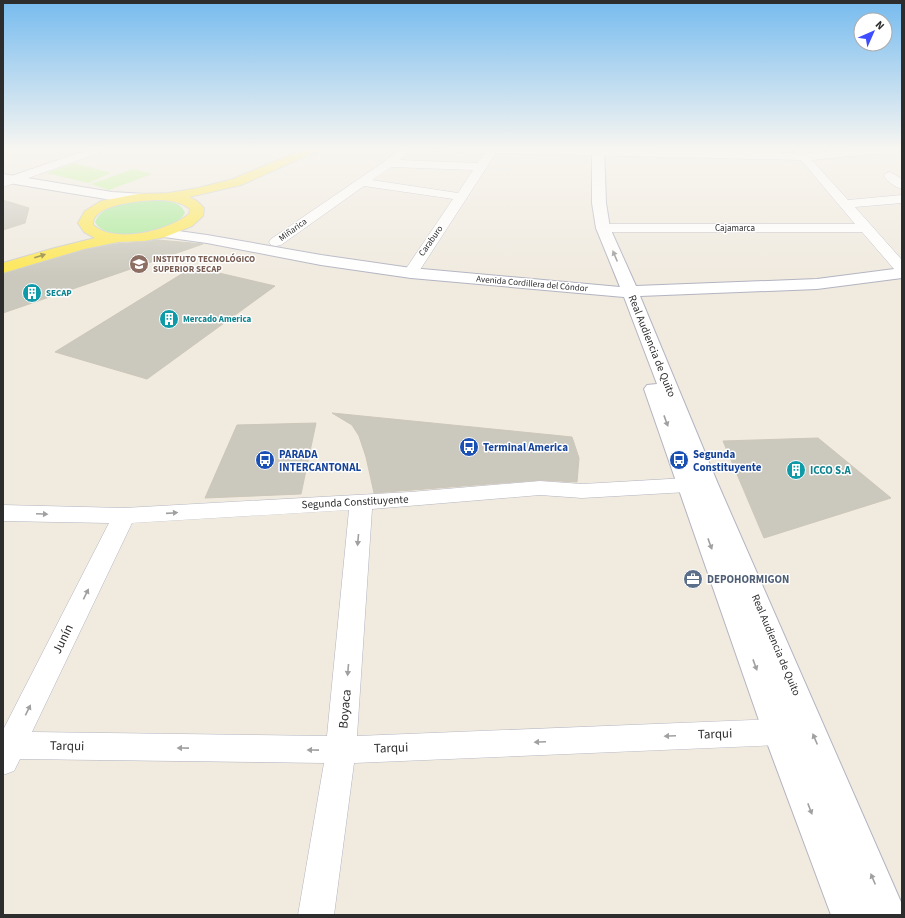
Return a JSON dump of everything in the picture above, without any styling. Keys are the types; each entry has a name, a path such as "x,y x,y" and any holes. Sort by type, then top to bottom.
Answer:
{"main road":[{"path":"3,258 79,225 112,202 140,197 170,196 203,191"},
{"path":"197,208 232,191"},
{"path":"170,196 187,201 197,208"},
{"path":"3,268 85,244 164,233 186,224 196,216 197,208"},
{"path":"79,225 86,226 90,231 99,234 123,238 138,237"}],"street":[{"path":"40,191 61,196 79,225"},
{"path":"73,191 112,196 140,197"},
{"name":"Miñarica","path":"276,242 348,191"},
{"path":"420,191 462,197"},
{"name":"Caraburo","path":"413,268 466,191"},
{"name":"Real Audiencia de Quito","path":"597,191 598,203 596,227 623,288 698,485 779,732 850,915"},
{"path":"835,191 901,268"},
{"path":"846,204 902,199"},
{"name":"Avenida Cordillera del Cóndor","path":"186,224 197,228 413,268"},
{"name":"Cajamarca","path":"596,227 867,228"},
{"name":"Avenida Cordillera del Cóndor","path":"164,233 207,239 321,260 623,288 817,284 901,268"},
{"name":"Real Audiencia de Quito","path":"698,485 830,775 888,915"},
{"name":"Segunda Constituyente","path":"3,513 124,516 540,488 582,490 698,485"},
{"name":"Boyaca","path":"316,915 341,750 361,501"},
{"name":"Junín","path":"6,750 124,516"},
{"name":"Tarqui","path":"6,750 341,750 779,732"}],"green space":[{"path":"155,200 168,201 177,204 185,213 178,220 168,226 155,231 140,234 125,235 112,233 102,229 95,222 99,215 112,207 130,202"}],"building":[{"path":"3,200 29,208 25,223 3,230"},
{"name":"SECAP","path":"158,240 203,244 3,313 3,274 84,250 115,244"},
{"name":"Mercado America","path":"193,267 275,286 147,379 55,352"},
{"name":"Terminal America","path":"332,413 572,437 579,458 577,482 540,480 374,493 366,457 359,436 352,425"},
{"name":"PARADA INTERCANTONAL","path":"316,423 301,494 205,498 237,425"},
{"name":"ICCO S.A","path":"818,438 891,498 764,538 723,441"}],"place":[{"name":"INSTITUTO TECNOLÓGICO SUPERIOR SECAP","path":"139,264"},
{"name":"SECAP","path":"32,293"},
{"name":"Mercado America","path":"169,319"},
{"name":"Terminal America","path":"469,447"},
{"name":"PARADA INTERCANTONAL","path":"265,460"},
{"name":"Segunda Constituyente","path":"679,460"},
{"name":"ICCO S.A","path":"796,470"},
{"name":"DEPOHORMIGON","path":"693,579"}]}
